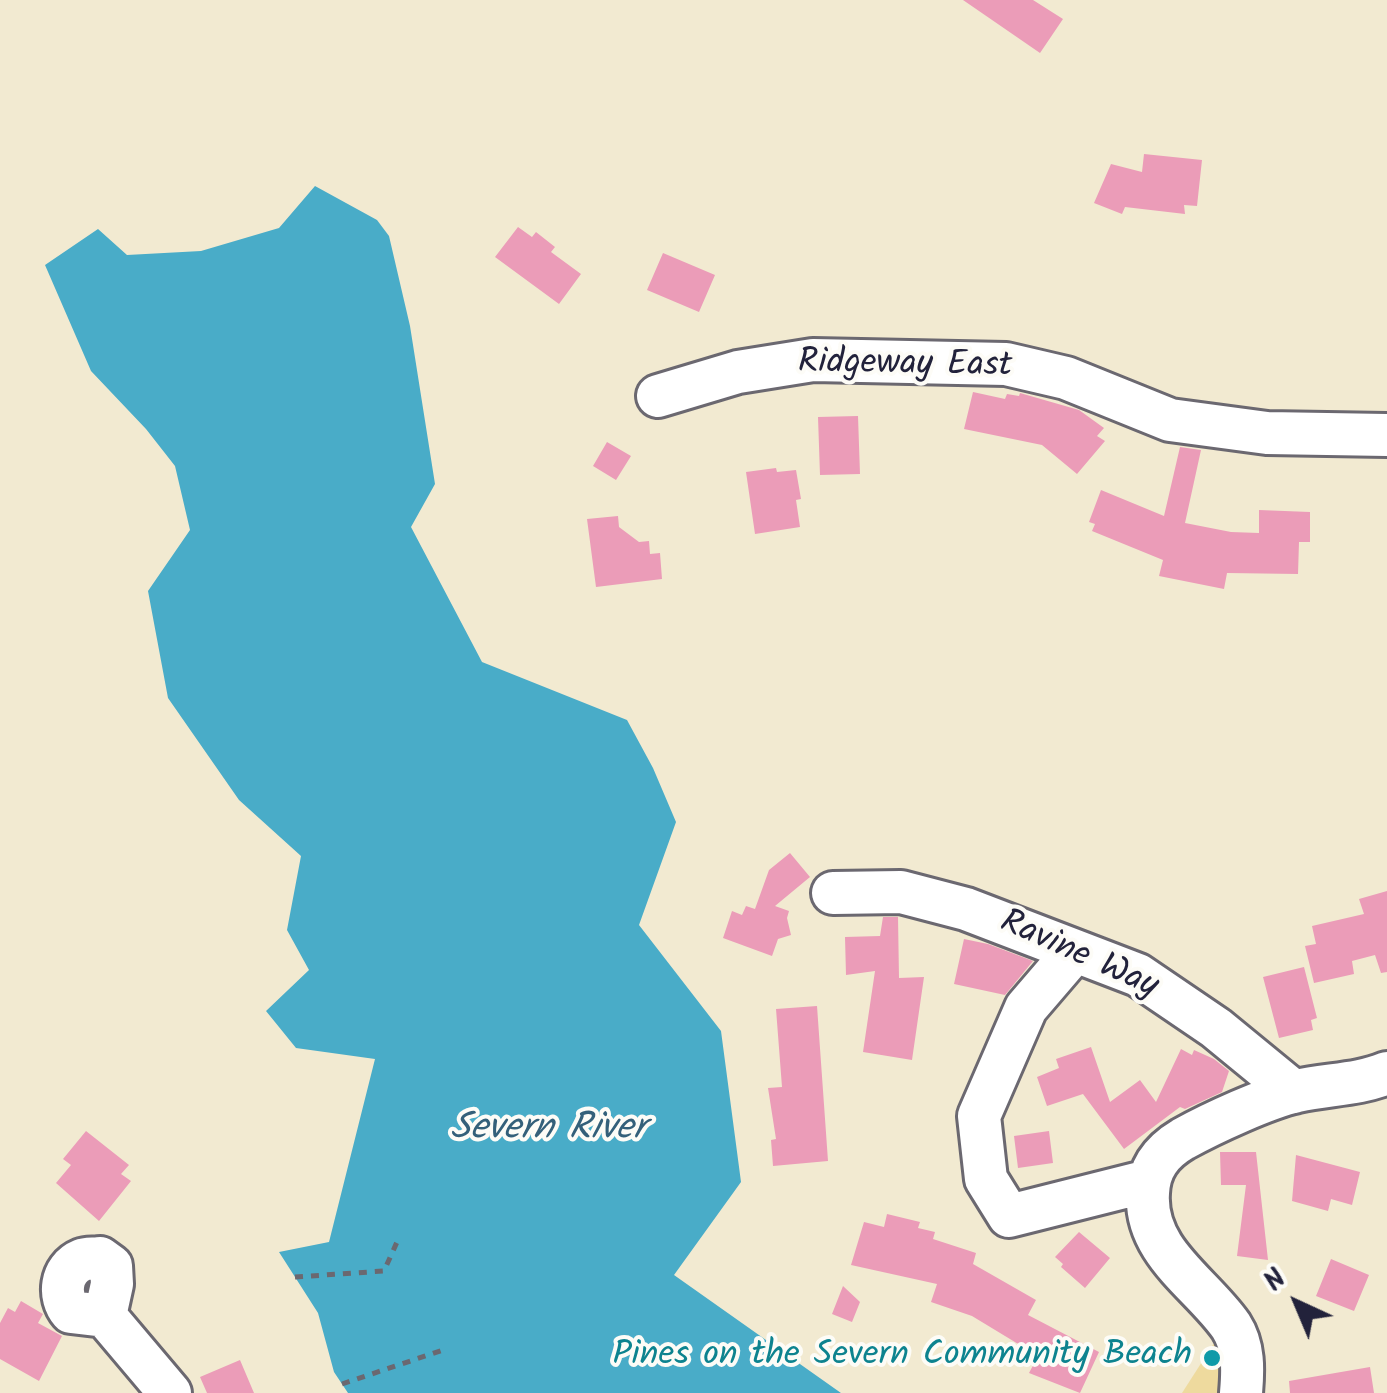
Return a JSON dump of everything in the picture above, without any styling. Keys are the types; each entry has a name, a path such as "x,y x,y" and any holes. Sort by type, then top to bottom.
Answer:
{"street":[{"name":"Ridgeway East","path":"658,396 738,372 813,360 1006,364 1066,378 1170,420 1266,433 1387,435"},
{"name":"Ravine Way","path":"832,893 902,892 966,908 1138,975 1216,1028 1294,1092"},
{"path":"1074,952 1026,1008 979,1116 986,1179 1009,1216 1148,1182"},
{"path":"1241,1393 1240,1347 1232,1327 1154,1235 1146,1211 1148,1182 1156,1159 1181,1140 1294,1092 1368,1081 1387,1073"},
{"path":"105,1316 170,1393"}],"path":[{"path":"295,1278 384,1271 397,1242"},
{"path":"342,1384 443,1350"}],"sand":[{"name":"Pines on the Severn Community Beach","path":"1216,1340 1225,1375 1224,1393 1182,1393"}],"water":[{"name":"Severn River","path":"315,186 377,220 389,236 410,326 435,484 411,527 482,662 627,720 676,822 639,925 721,1031 741,1182 674,1275 841,1393 348,1393 334,1372 318,1313 279,1252 329,1242 375,1059 296,1048 266,1011 309,970 287,930 301,856 239,800 168,698 148,591 190,530 175,466 91,371 45,265 98,229 127,255 201,251 279,228"}],"building":[{"path":"963,0 1033,0 1063,19 1040,53"},
{"path":"1144,154 1202,160 1197,206 1184,205 1185,214 1125,207 1122,214 1094,203 1111,164 1142,172"},
{"path":"518,227 532,237 536,232 555,247 551,252 581,274 559,304 495,257"},
{"path":"663,253 715,275 699,312 647,290"},
{"path":"973,392 1005,399 1007,394 1020,393 1079,410 1104,428 1097,436 1105,441 1077,474 1042,445 964,429"},
{"path":"858,416 860,474 820,475 818,417"},
{"path":"607,442 631,456 616,480 593,466"},
{"path":"1180,447 1201,450 1185,523 1259,533 1259,510 1310,512 1310,542 1299,542 1298,574 1227,573 1224,589 1159,576 1163,560 1092,531 1095,524 1089,522 1101,490 1164,516"},
{"path":"776,468 777,472 796,470 800,527 755,534 746,472"},
{"path":"618,516 619,527 639,542 649,541 650,554 660,553 662,579 596,587 587,519"},
{"path":"790,853 810,877 775,906 789,911 791,935 778,939 772,956 723,938 732,911 742,915 746,906 755,909 769,870"},
{"path":"1387,891 1387,972 1381,973 1375,955 1352,961 1354,974 1314,983 1305,946 1316,944 1312,926 1364,914 1359,899"},
{"path":"883,917 898,917 899,978 924,977 912,1060 863,1052 875,971 846,975 845,937 880,936"},
{"path":"964,939 1033,961 1005,995 954,984"},
{"path":"1304,967 1317,1018 1311,1020 1313,1030 1279,1038 1263,977"},
{"path":"817,1006 828,1161 773,1166 771,1140 776,1139 768,1088 782,1087 776,1009"},
{"path":"1091,1047 1110,1102 1140,1080 1156,1102 1181,1049 1214,1059 1229,1071 1222,1092 1185,1109 1180,1107 1124,1149 1083,1094 1047,1106 1037,1077 1059,1068 1056,1059"},
{"path":"86,1131 129,1165 121,1174 131,1181 99,1221 56,1183 71,1165 63,1159"},
{"path":"1049,1131 1053,1163 1018,1168 1014,1136"},
{"path":"1220,1152 1256,1152 1268,1260 1237,1256 1246,1185 1221,1185"},
{"path":"1296,1155 1360,1172 1352,1205 1331,1199 1328,1211 1292,1201"},
{"path":"887,1214 920,1222 918,1228 935,1232 933,1239 976,1253 973,1264 1036,1300 1028,1315 1099,1352 1080,1393 1029,1373 1038,1356 972,1316 931,1302 937,1284 851,1265 864,1222 884,1227"},
{"path":"1079,1232 1110,1258 1085,1288 1055,1257"},
{"path":"1331,1259 1369,1275 1354,1311 1316,1296"},
{"path":"843,1286 860,1302 852,1322 832,1314"},
{"path":"21,1301 43,1314 38,1323 62,1336 39,1381 0,1359 0,1323 8,1308 15,1312"},
{"path":"240,1360 254,1393 207,1393 200,1377"},
{"path":"1370,1367 1374,1393 1290,1393 1289,1381"}],"place":[{"name":"Pines on the Severn Community Beach","path":"1212,1358"}]}
